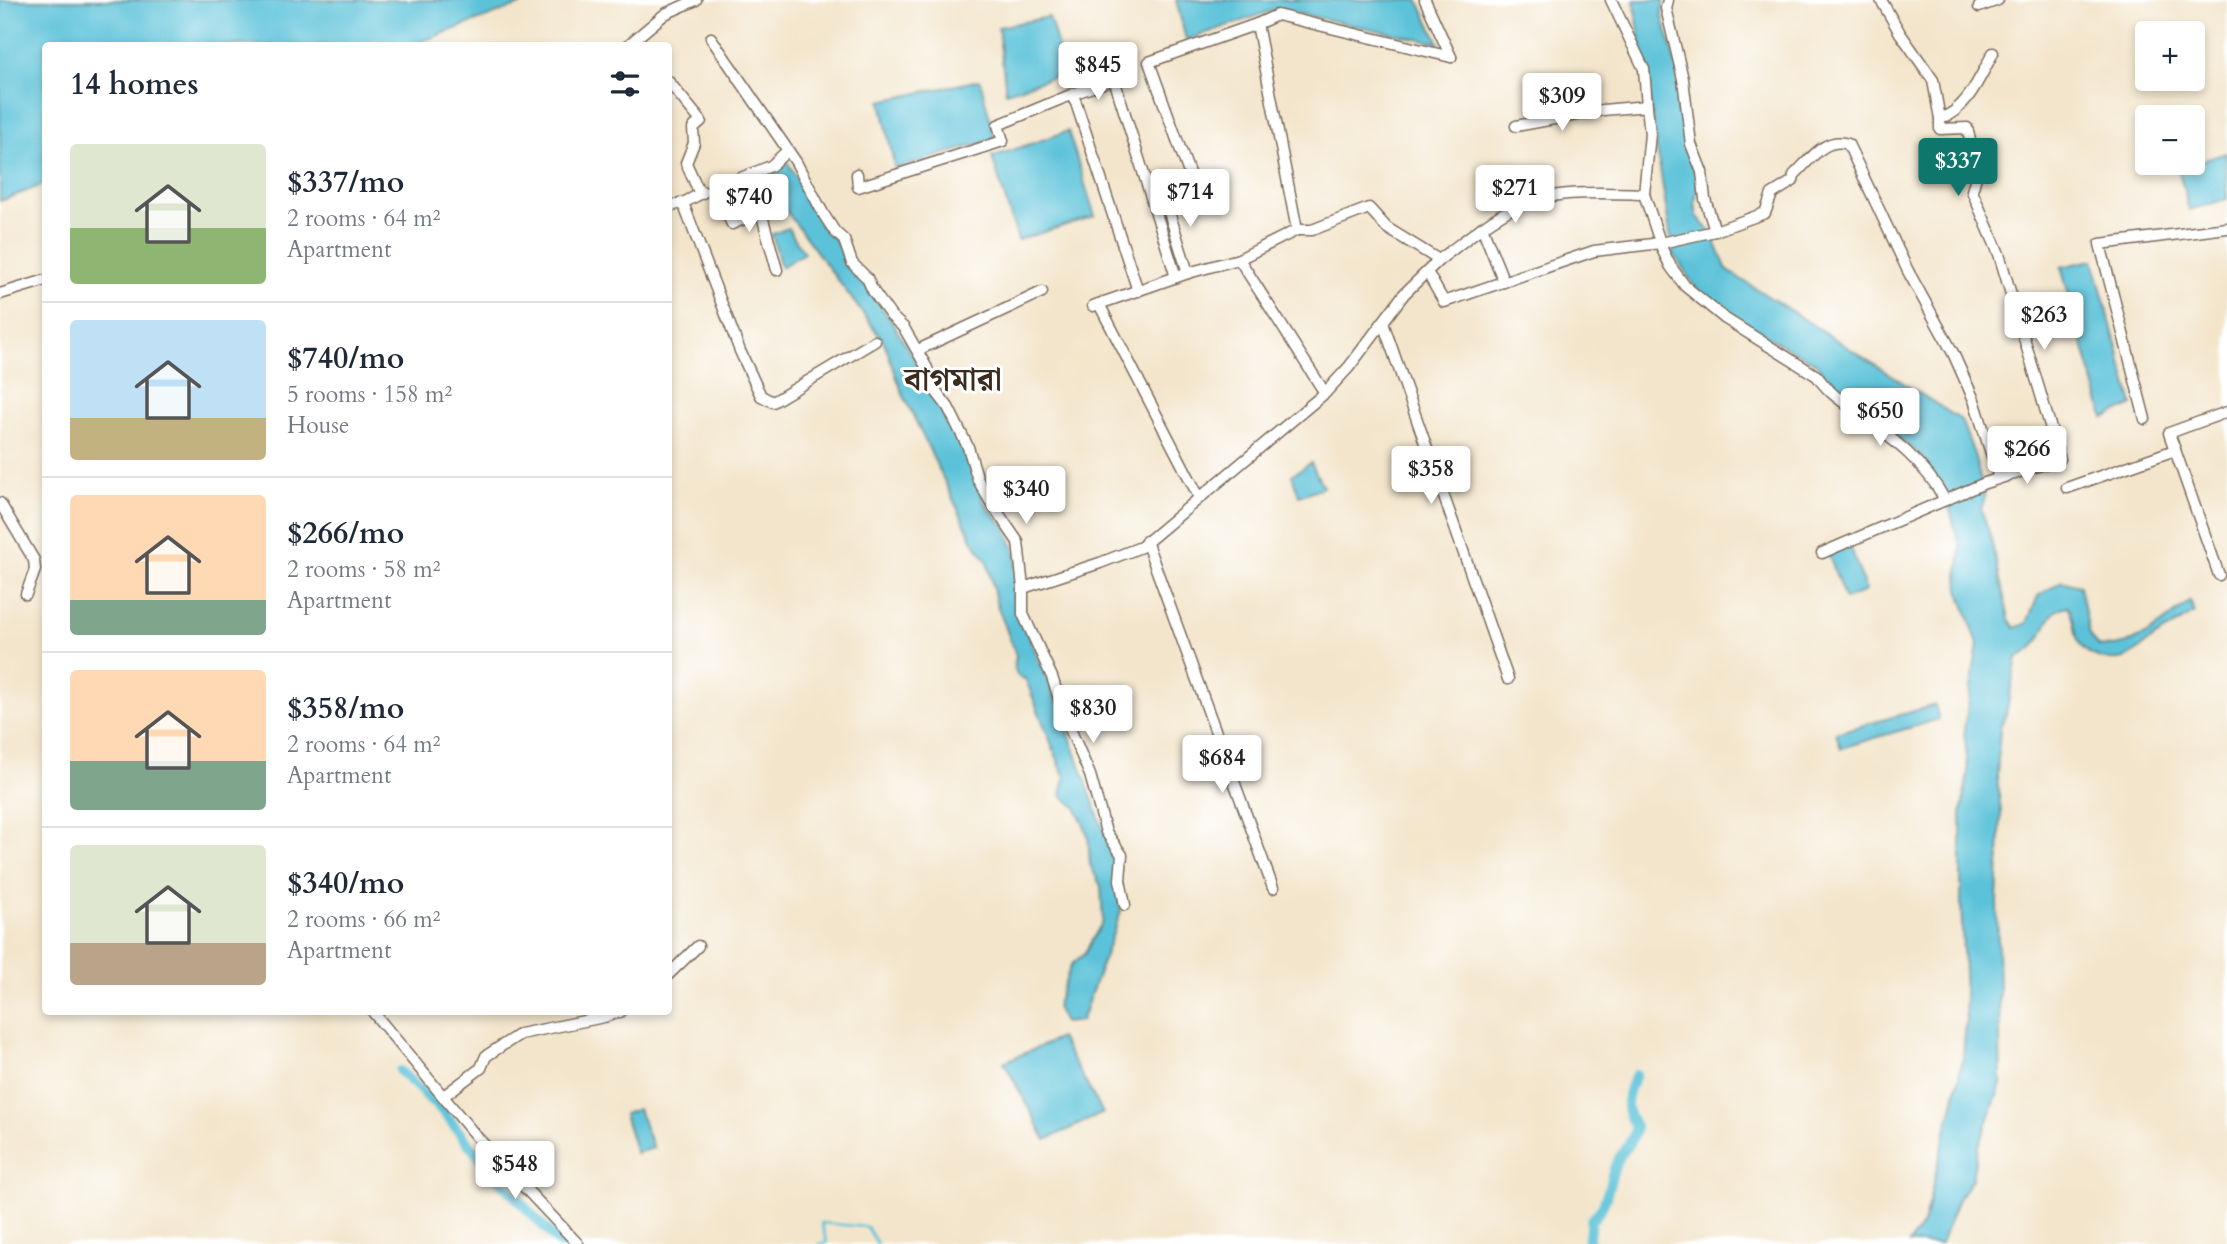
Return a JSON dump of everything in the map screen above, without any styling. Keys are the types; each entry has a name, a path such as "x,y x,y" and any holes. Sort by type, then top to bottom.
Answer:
{"street":[{"path":"632,42 665,14 696,0"},
{"path":"1188,273 1165,199 1194,187 1149,62 1277,15 1451,57 1425,0"},
{"path":"1611,0 1644,69 1650,134 1644,194 1664,242 1671,267 1685,286 1724,318 1817,376 1826,389 1888,435 1930,476 1945,500"},
{"path":"1668,0 1666,8 1684,79 1691,144 1702,172 1705,200 1713,231"},
{"path":"1822,553 1984,483 2060,459 1999,254 1972,191 1978,170 1967,128 1940,129 1933,80 1881,0"},
{"path":"1979,7 1998,0"},
{"path":"1257,23 1297,230"},
{"path":"711,38 796,162 824,215 844,240 852,263 867,278 891,316 904,328 927,369 926,378 948,407 968,447 978,480 1018,542 1026,626 1052,677 1065,717 1090,775 1106,832 1122,855 1120,880 1125,905"},
{"path":"1940,119 1951,115 1968,97 1993,53"},
{"path":"857,174 858,187 1003,141 998,125 1114,79 1176,277"},
{"path":"672,85 701,121 693,128 694,143 686,163 700,194"},
{"path":"1073,94 1138,291"},
{"path":"1516,126 1603,110 1647,106"},
{"path":"1427,272 1444,302 1594,251 1664,242 1713,231 1765,213 1772,194 1793,181 1794,175 1826,144 1838,141 1848,144 1908,271 1974,400 1999,478"},
{"path":"672,205 771,166 788,152"},
{"path":"713,189 719,205 723,206 733,224 761,212 777,270"},
{"path":"1023,588 1100,564 1140,547 1325,393 1349,367 1404,295 1438,260 1482,227 1516,206 1541,198 1592,192 1644,194"},
{"path":"683,203 740,351 761,396 773,402 875,341"},
{"path":"1199,497 1096,305 1239,258 1297,230 1312,230 1368,208 1387,228 1438,260"},
{"path":"1482,227 1504,282"},
{"path":"2145,419 2100,244 2227,228"},
{"path":"1239,258 1325,393"},
{"path":"0,294 42,281"},
{"path":"918,351 1042,292"},
{"path":"1383,323 1508,679"},
{"path":"2219,575 2169,433 2227,412"},
{"path":"2067,488 2175,450"},
{"path":"0,503 34,560 35,570 26,594"},
{"path":"1146,541 1273,888"},
{"path":"672,971 698,946"},
{"path":"376,1015 445,1095 475,1135 578,1244"},
{"path":"445,1095 481,1068 486,1056 520,1034 610,1015"}],"water":[{"path":"0,0 533,0 420,42 42,42 42,185 0,201"},
{"path":"1176,0 1418,0 1439,43 1277,9 1186,40"},
{"path":"1634,0 1664,0 1662,14 1679,77 1681,113 1693,164 1699,175 1695,204 1697,216 1711,232 1727,270 1961,420 1974,454 1985,497 1981,509 1990,535 2009,619 2015,628 2027,623 2038,596 2062,581 2080,586 2089,632 2097,646 2111,646 2136,640 2190,601 2195,613 2129,656 2121,660 2108,660 2081,646 2068,606 2056,611 2040,639 2030,650 2017,658 2006,715 2000,727 1997,777 2001,812 1997,902 2001,1084 1976,1155 1972,1179 1958,1199 1941,1244 1909,1244 1924,1221 1963,1058 1966,1022 1961,902 1961,815 1968,771 1964,730 1978,644 1959,589 1961,548 1943,487 1919,454 1834,388 1816,363 1727,315 1695,287 1673,253"},
{"path":"1049,17 1066,73 1006,92 998,27"},
{"path":"980,80 995,139 895,169 881,101"},
{"path":"1068,131 1095,216 1018,240 992,157"},
{"path":"2226,153 2227,199 2189,210 2180,175 2205,175 2205,160"},
{"path":"786,160 838,246 892,322 936,397 964,450 984,502 1007,530 1016,554 1015,583 1023,623 1059,706 1103,829 1118,856 1116,885 1121,911 1081,1021 1064,1023 1056,1007 1071,965 1084,954 1103,921 1101,886 1090,865 1088,835 1076,807 1061,795 1065,778 1026,680 1017,675 1014,668 1016,655 996,602 987,561 974,543 902,392 884,342 784,208 767,175"},
{"path":"788,228 804,253 781,267 772,234"},
{"path":"2093,260 2133,405 2104,418 2061,267"},
{"path":"1311,463 1323,487 1299,496 1292,475"},
{"path":"1850,545 1866,591 1845,599 1828,553"},
{"path":"1935,705 1939,719 1841,748 1836,733"},
{"path":"1060,1038 1103,1113 1046,1140 1004,1062"},
{"path":"638,1109 653,1148 636,1153 624,1114"}],"waterway":[{"path":"400,1071 443,1112 488,1168 560,1244"},
{"path":"1588,1244 1591,1220 1602,1206 1616,1164 1634,1135 1635,1127 1627,1103 1636,1075"},
{"path":"819,1244 827,1242 821,1223 867,1227 877,1244"}],"district":[{"name":"বাগমারা","path":"953,380"}]}
